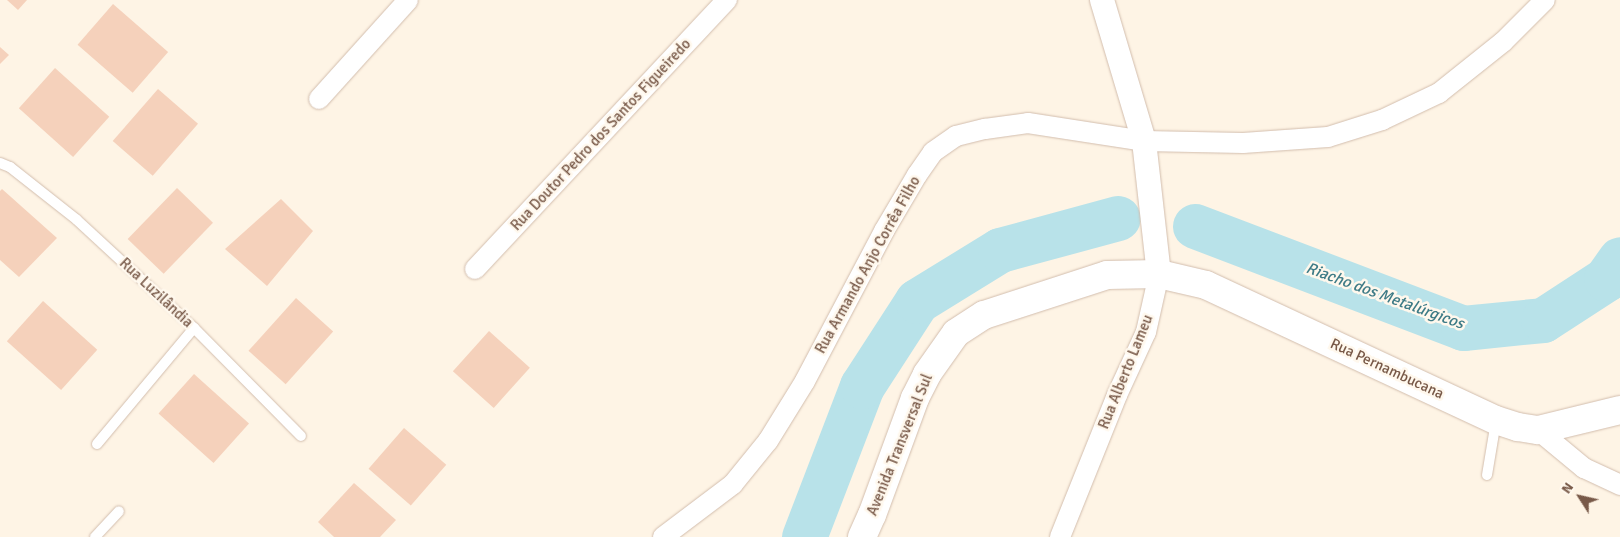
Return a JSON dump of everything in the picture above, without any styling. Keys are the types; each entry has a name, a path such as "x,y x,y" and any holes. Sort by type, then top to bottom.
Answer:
{"main road":[{"name":"Rua Pernambucana","path":"1159,274 1206,285 1496,420 1518,427 1538,430 1620,410"},
{"name":"Avenida Transversal Sul","path":"862,537 927,374 956,333 984,314 1107,275 1159,274"}],"street":[{"path":"319,99 408,0"},
{"name":"Rua Doutor Pedro dos Santos Figueiredo","path":"475,269 727,0"},
{"name":"Rua Alberto Lameu","path":"1060,537 1117,395 1146,332 1159,274 1144,141 1102,0"},
{"name":"Rua Armando Anjo Corrêa Filho","path":"663,537 733,484 768,442 805,381 884,231 933,152 956,136 985,129 1028,124 1144,141 1243,143 1328,136 1382,120 1439,93 1503,42 1545,0"},
{"path":"1538,430 1584,468 1620,486"}],"lane":[{"name":"Rua Luzilândia","path":"0,164 10,167 77,220 194,328 301,436"},
{"path":"98,444 194,328"},
{"path":"1487,475 1496,420"},
{"path":"95,537 119,511"}],"building":[{"path":"7,0 27,0 18,10"},
{"path":"113,4 168,52 133,93 78,45"},
{"path":"0,47 9,55 0,64"},
{"path":"55,68 109,117 73,157 19,108"},
{"path":"158,89 198,124 153,176 113,141"},
{"path":"177,188 213,223 164,274 128,239"},
{"path":"2,189 57,238 19,277 0,260 0,191"},
{"path":"281,199 313,231 267,286 225,249"},
{"path":"296,298 333,331 286,384 248,351"},
{"path":"43,301 97,350 61,390 7,341"},
{"path":"489,331 530,368 494,408 453,371"},
{"path":"194,374 249,424 214,463 159,413"},
{"path":"404,428 446,465 411,505 369,469"},
{"path":"354,483 396,520 380,537 334,537 318,522"}],"waterway":[{"name":"Riacho dos Metalúrgicos","path":"804,537 862,386 917,301 1000,250 1118,218"},
{"name":"Riacho dos Metalúrgicos","path":"1195,226 1463,328 1543,320 1606,279 1620,259"}]}
